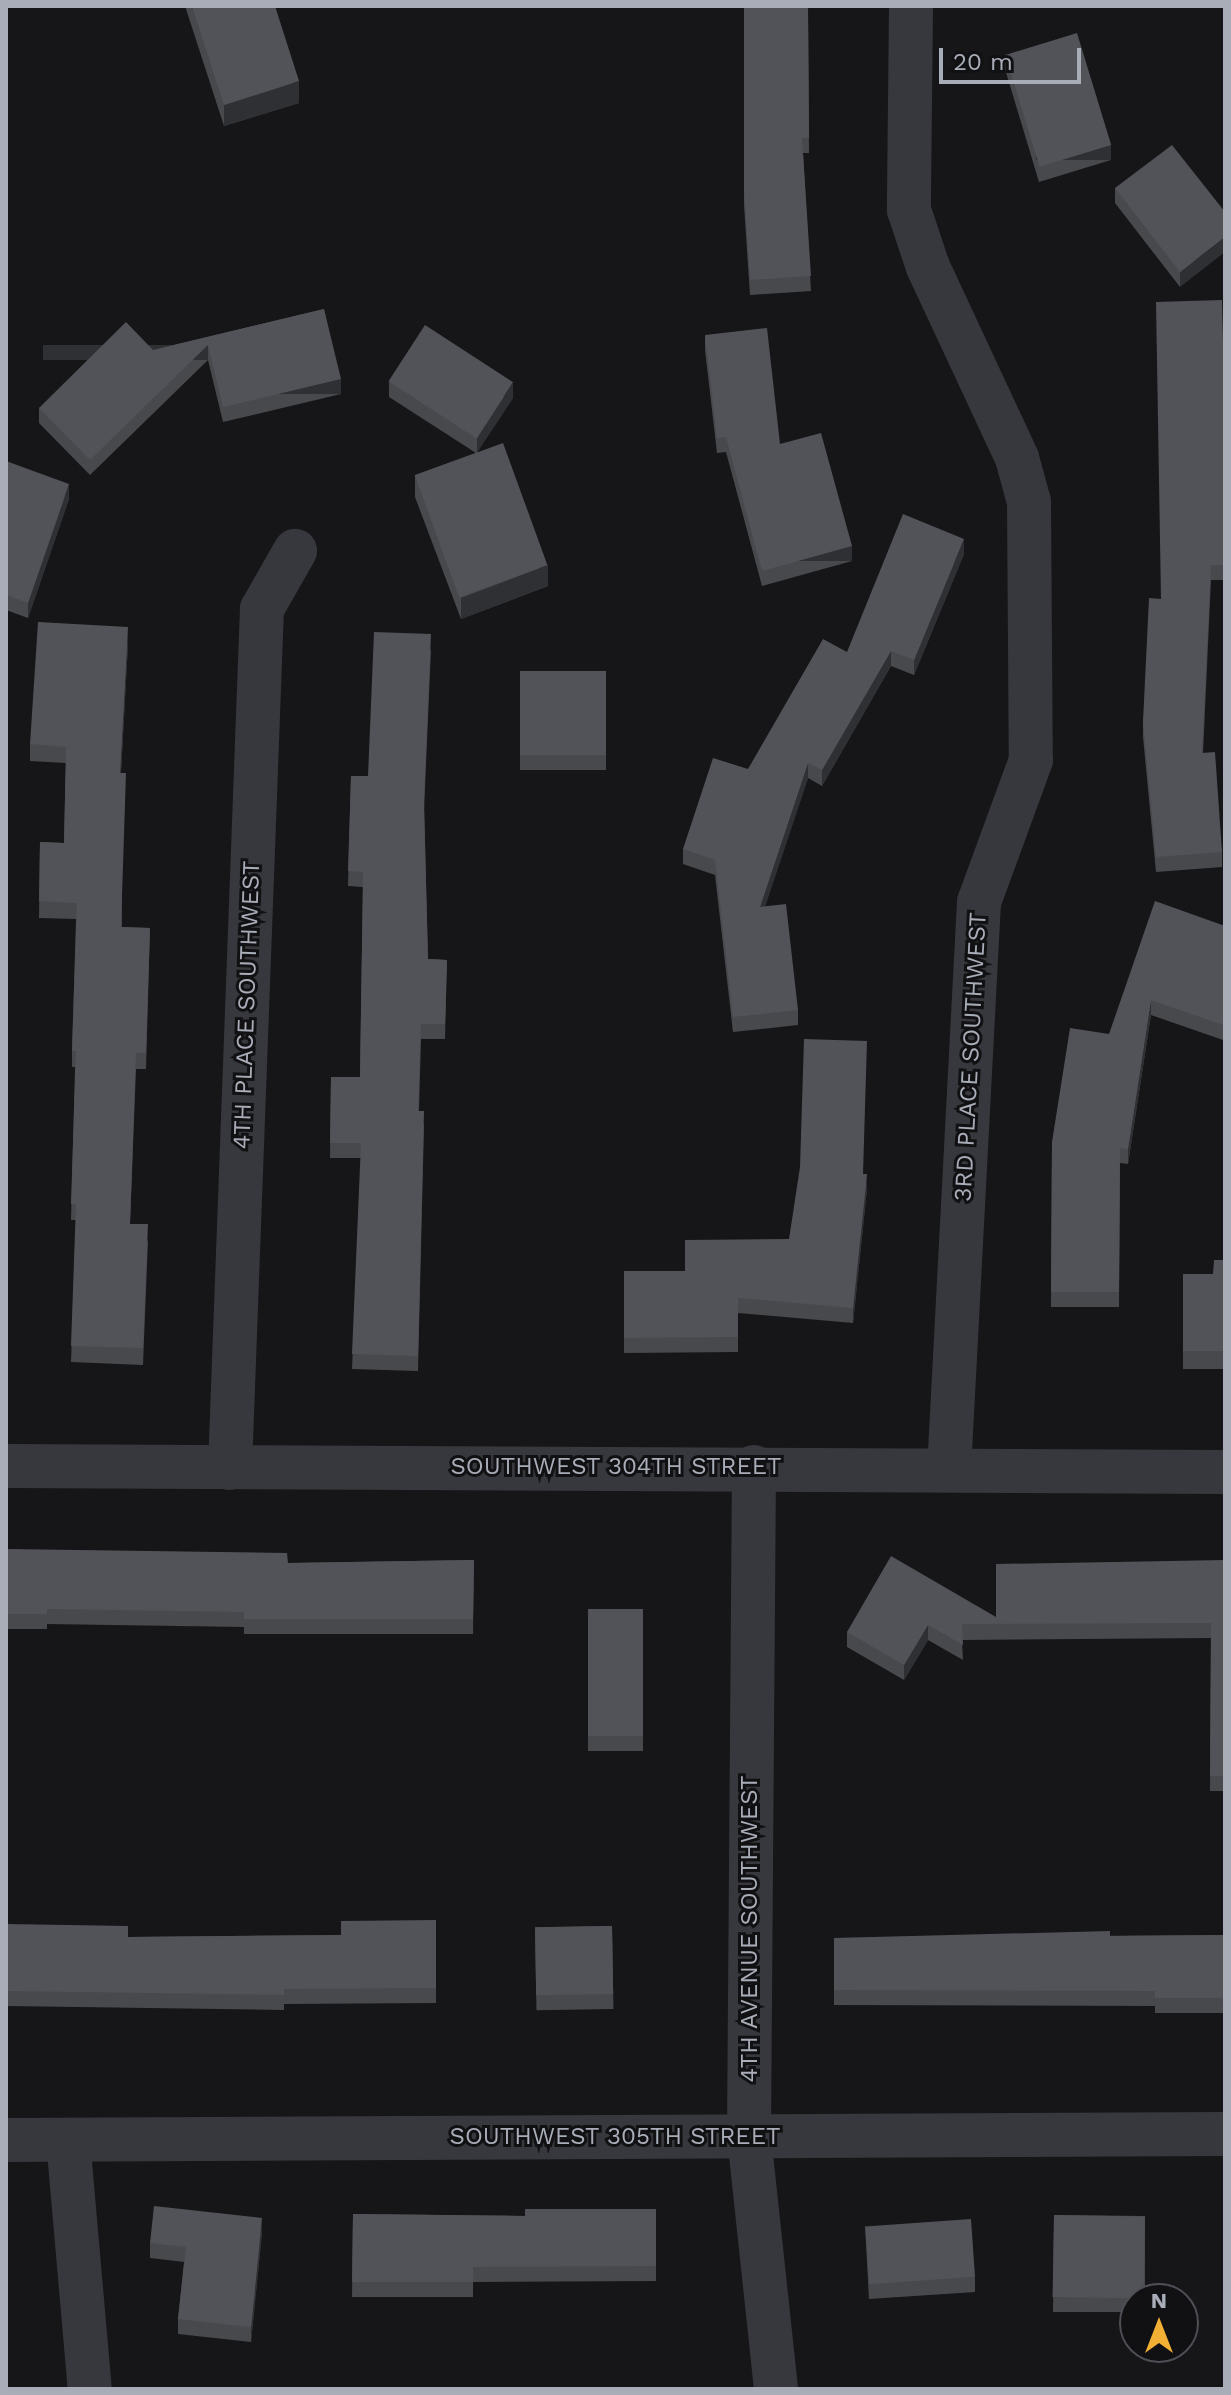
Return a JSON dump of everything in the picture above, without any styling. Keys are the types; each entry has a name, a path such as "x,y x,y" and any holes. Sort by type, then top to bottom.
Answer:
{"street":[{"name":"3RD PLACE SOUTHWEST","path":"911,6 909,210 928,267 1017,458 1029,502 1031,760 979,902 949,1470"},
{"name":"4TH PLACE SOUTHWEST","path":"230,1468 262,609 295,551"},
{"name":"SOUTHWEST 304TH STREET","path":"6,1466 754,1467 1225,1472"},
{"name":"4TH AVENUE SOUTHWEST","path":"754,1467 749,2136 776,2389"},
{"name":"SOUTHWEST 305TH STREET","path":"6,2140 1225,2134"},
{"path":"68,2140 90,2389"}],"building":[{"path":"192,6 275,6 299,81 224,105"},
{"path":"744,6 808,6 809,138 802,138 811,276 750,280 744,190"},
{"path":"1077,33 1111,145 1039,167 1005,55"},
{"path":"1172,145 1225,212 1225,237 1180,272 1115,188"},
{"path":"1222,300 1225,565 1211,565 1202,753 1215,752 1222,852 1156,857 1143,722 1149,598 1161,599 1156,302"},
{"path":"324,309 341,379 223,407 208,345 90,460 39,408 126,322 153,350"},
{"path":"425,325 513,382 477,438 389,381"},
{"path":"767,328 780,444 821,433 852,546 762,571 726,437 717,438 705,335"},
{"path":"503,443 547,565 459,597 415,475"},
{"path":"6,461 69,484 28,603 6,595"},
{"path":"903,514 964,539 914,660 891,651 822,770 808,763 760,907 786,904 798,1010 733,1017 715,860 683,849 713,758 748,769 823,639 847,652"},
{"path":"38,622 128,627 120,773 126,773 121,927 150,928 146,1053 136,1053 130,1224 148,1224 143,1348 71,1346 76,1204 71,1204 77,903 39,901 40,842 64,843 66,747 30,744"},
{"path":"374,632 431,634 424,801 428,959 447,960 445,1024 421,1024 418,1111 424,1111 418,1356 352,1354 361,1143 330,1143 331,1077 360,1077 363,872 348,871 351,776 368,776"},
{"path":"520,671 606,671 606,755 520,755"},
{"path":"1155,901 1225,926 1225,1018 1223,1025 1151,1000 1128,1149 1120,1148 1119,1292 1051,1292 1052,1142 1070,1028 1109,1034"},
{"path":"804,1039 867,1041 863,1174 867,1174 853,1308 738,1298 738,1337 624,1338 624,1271 685,1271 685,1240 789,1239 800,1167"},
{"path":"1214,1260 1225,1260 1225,1351 1183,1351 1183,1274 1213,1274"},
{"path":"6,1549 287,1553 288,1563 474,1560 473,1619 244,1619 244,1612 47,1609 47,1614 6,1614"},
{"path":"891,1556 996,1617 996,1564 1225,1560 1225,1776 1210,1776 1211,1623 962,1624 963,1645 928,1625 904,1665 847,1632"},
{"path":"588,1609 643,1609 643,1736 588,1736"},
{"path":"436,1920 436,1988 284,1989 284,1995 6,1991 6,1924 128,1926 128,1937 341,1935 341,1921"},
{"path":"612,1926 613,1994 536,1995 535,1927"},
{"path":"1110,1931 1110,1936 1225,1935 1225,1998 1155,1998 1155,1991 834,1990 834,1938"},
{"path":"154,2206 262,2218 251,2327 178,2319 186,2247 150,2243"},
{"path":"525,2209 656,2209 656,2266 473,2267 473,2282 352,2282 353,2214 525,2216"},
{"path":"1054,2215 1145,2217 1144,2283 1119,2283 1119,2298 1053,2297"},
{"path":"971,2219 975,2277 869,2284 865,2226"}]}
